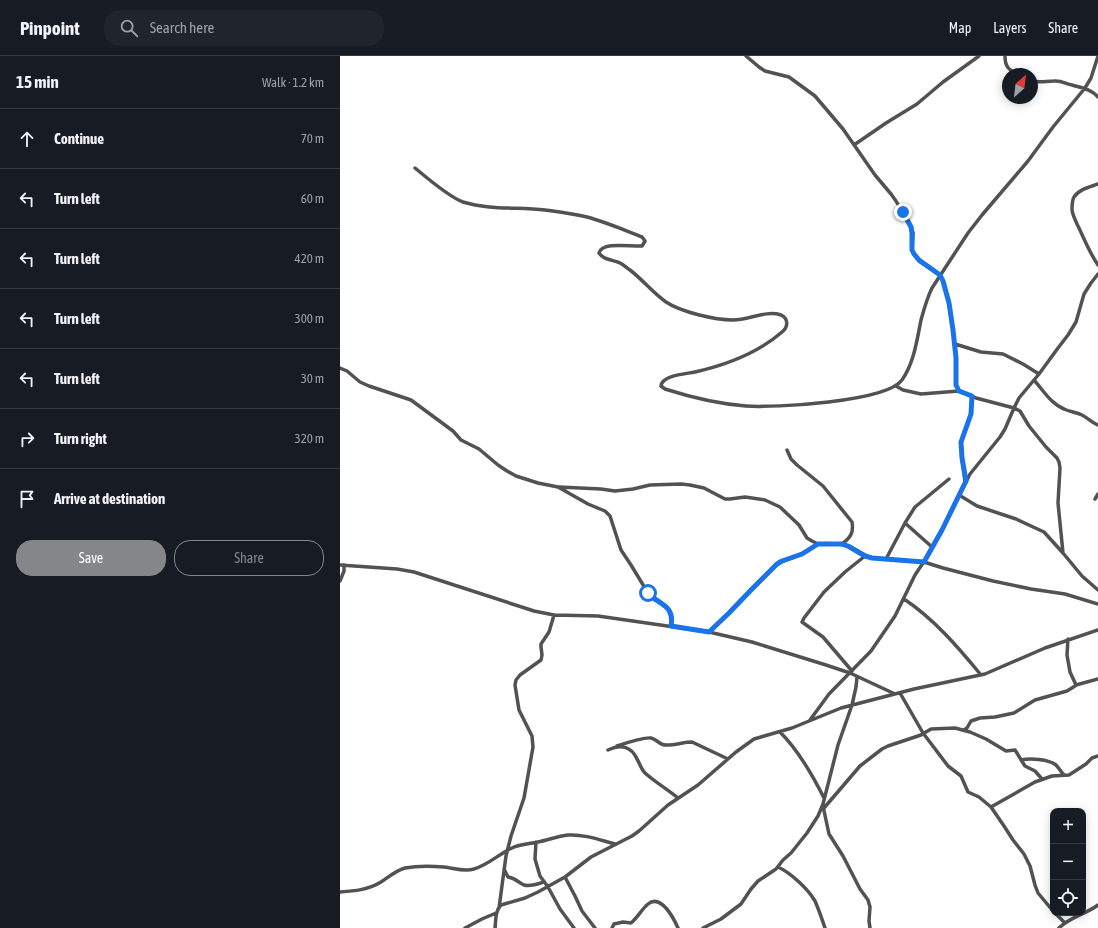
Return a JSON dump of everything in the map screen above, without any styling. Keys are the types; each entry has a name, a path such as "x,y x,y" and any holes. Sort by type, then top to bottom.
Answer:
{"street":[{"path":"746,56 765,71 789,77 809,90 821,102 875,175 891,194 908,222 912,233 912,250 914,254 919,260 940,275 949,303 955,344 956,385 959,391"},
{"path":"854,145 917,104 943,82 979,56"},
{"path":"1005,56 1006,65 1008,68"},
{"path":"415,168 456,199 462,201 483,206 544,210 586,217 642,237 645,241 642,246 608,246 602,248 599,254 601,257 621,264 631,270 658,296 676,307 718,319 733,320 774,314 780,315 787,321 787,325 783,331 768,342 734,361 705,370 672,376 662,382 661,386 665,389 730,404 760,406 853,399 878,393 896,386 901,381 908,370 914,354 927,298 932,288 982,215 1028,161 1053,127 1085,88 1091,78 1098,56"},
{"path":"1038,82 1059,81 1085,88 1093,92 1098,97"},
{"path":"1098,184 1075,195 1072,204 1074,216 1088,249 1098,265"},
{"path":"810,721 829,694 871,651 899,611 915,575 924,562 974,467 1000,437 1014,408 1024,392 1073,328 1084,294 1098,274"},
{"path":"955,344 981,352 1003,354 1039,374"},
{"path":"340,368 347,371 360,382 411,400 453,431 461,440 479,449 507,471 516,476 538,483 558,487 615,491 650,485 681,484 704,488 725,499 745,497 765,500 780,507 799,525 807,538 818,544 842,544 872,558 924,562 986,580 1065,594 1098,604"},
{"path":"1034,380 1048,397 1057,405 1064,409 1083,415 1098,425"},
{"path":"896,386 904,390 922,394 959,391 1014,408 1022,414 1029,426 1059,462 1058,498 1063,552"},
{"path":"966,481 961,442 971,414 972,396"},
{"path":"787,450 791,459 823,486 852,522 853,527 850,537 842,544"},
{"path":"886,559 916,506 949,479"},
{"path":"558,487 588,504 605,511 610,516 621,550 648,593 668,609 672,618 671,626"},
{"path":"1095,499 1098,494"},
{"path":"959,495 977,506 1016,519 1048,536 1082,576 1098,590"},
{"path":"905,523 932,547"},
{"path":"709,632 777,564 802,554 818,544"},
{"path":"865,556 824,592 802,622 823,637 851,672 857,677 898,694 923,733 948,766 961,776 968,793 979,797 991,807 1025,856 1030,866 1038,893 1050,907"},
{"path":"340,581 344,571 342,565 397,569 414,572 534,611 554,615 598,616 709,632 752,642 851,672"},
{"path":"904,599 924,613 960,650 981,675"},
{"path":"499,908 504,869 525,792 533,746 532,736 519,710 515,685 516,680 520,676 541,660 541,647 549,632 554,615"},
{"path":"495,928 496,913 504,904 525,898 548,887 591,857 639,831 659,812 701,783 746,744 754,739 792,728 852,705 981,675 998,669 1038,650 1098,630"},
{"path":"1068,639 1067,654 1070,672 1076,685"},
{"path":"857,677 852,705 838,745 823,806 829,834 846,861 860,889 868,900 870,907 868,921 870,928"},
{"path":"964,730 968,727 971,721 980,718 1014,713 1035,700 1067,691 1080,683 1098,679"},
{"path":"703,928 735,910 759,879 774,872 807,832 823,806 860,766 888,746 931,729 955,728 973,733 1006,751 1015,750 1025,766 1035,771 1042,779"},
{"path":"780,732 801,757 824,798"},
{"path":"608,750 643,738 654,738 663,745 692,742 728,759"},
{"path":"617,746 630,750 643,770 678,798"},
{"path":"991,807 1032,783 1055,775 1069,775 1091,759 1098,756"},
{"path":"1021,760 1031,758 1050,762 1059,768 1064,775"},
{"path":"340,892 370,888 382,882 394,873 409,868 443,867 462,870 474,869 490,862 508,850 518,846 558,836 568,835 589,837 615,844"},
{"path":"536,842 535,859 538,870 560,909 574,928"},
{"path":"778,867 787,871 799,882 812,898 821,915 825,928"},
{"path":"504,869 508,877 526,885 536,885 544,882"},
{"path":"564,877 582,912 595,928"},
{"path":"612,928 614,924 623,922 631,923 649,903 658,902 661,903 670,913 678,928"},
{"path":"1059,928 1065,923 1098,905"},
{"path":"464,928 496,913"},
{"path":"1058,916 1065,923"}],"route":[{"path":"648,593 655,600 666,606 671,614 671,626 709,632 738,605 777,564 802,554 818,544 842,544 872,558 924,562 942,530 966,481 961,442 971,414 972,396 957,389 953,330 949,303 943,281 940,275 927,267 914,254 912,250 913,239 911,227 903,212"}]}
